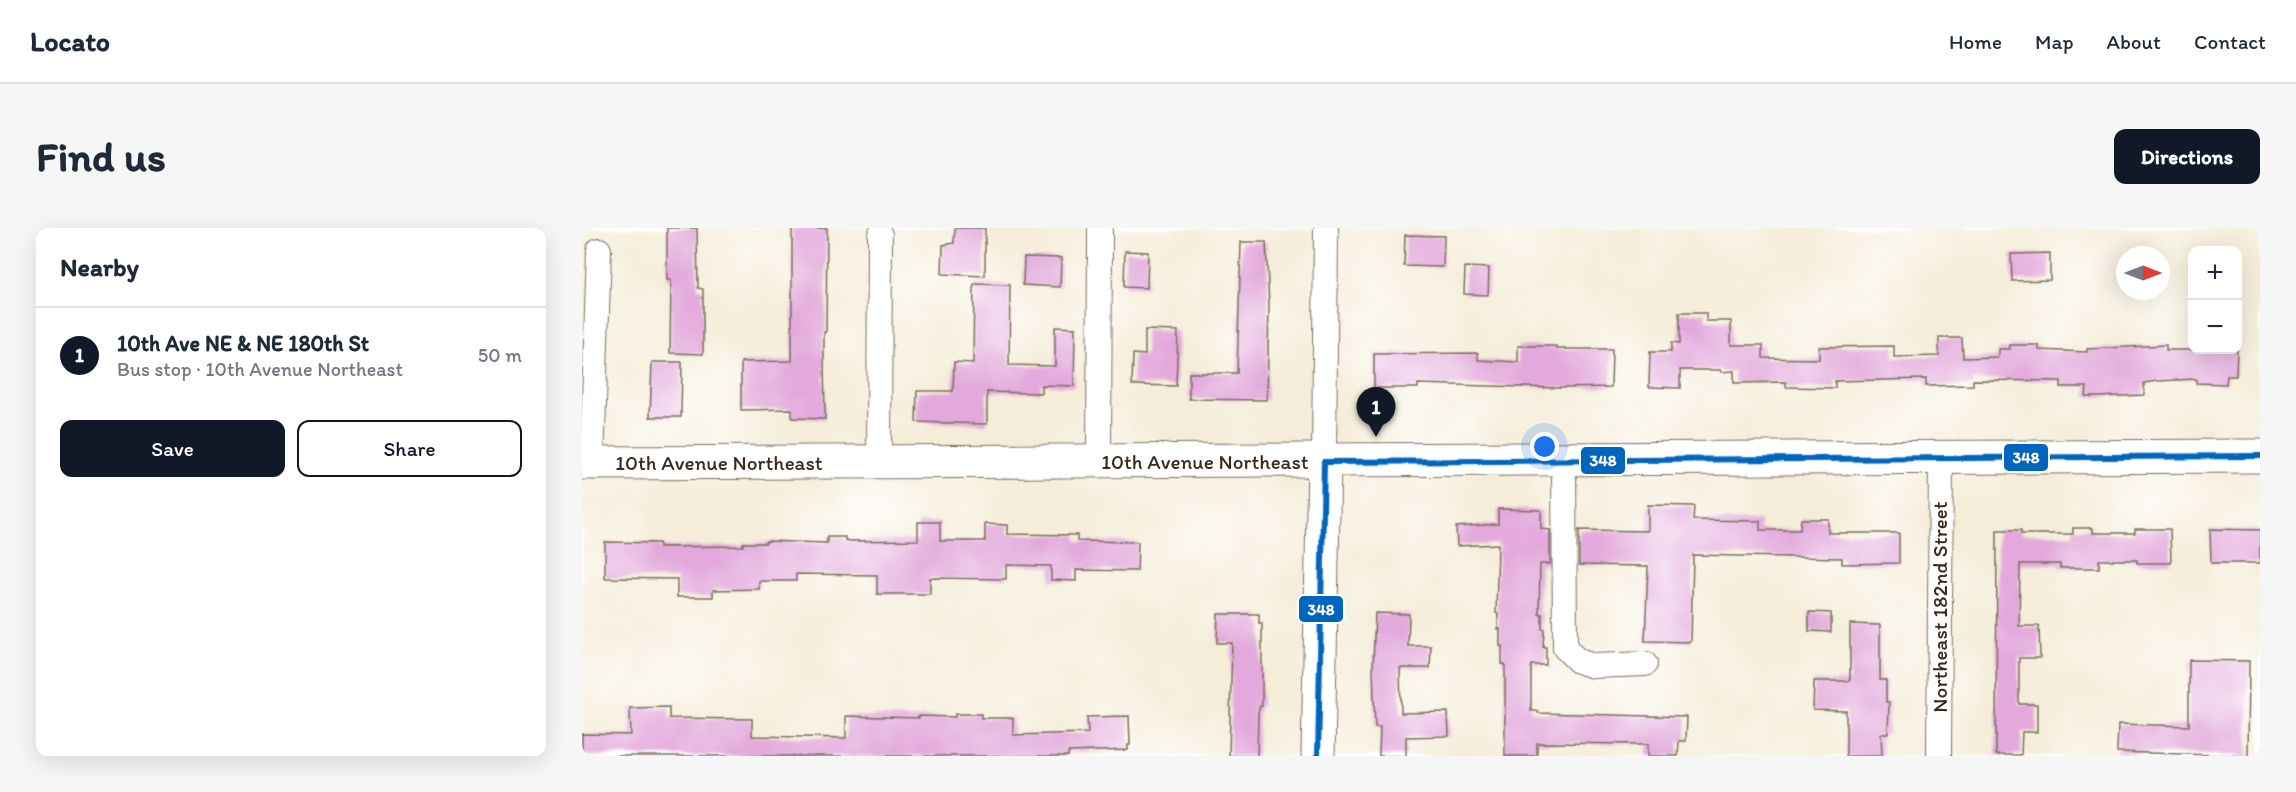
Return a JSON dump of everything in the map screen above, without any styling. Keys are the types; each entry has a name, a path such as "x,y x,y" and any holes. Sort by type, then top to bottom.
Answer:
{"street":[{"path":"1318,756 1326,228"},
{"path":"1099,461 1100,230"},
{"path":"879,462 880,235"},
{"path":"587,463 599,250"},
{"name":"10th Avenue Northeast","path":"587,463 1324,462 2260,456"},
{"name":"Northeast 182nd Street","path":"1939,756 1941,458"},
{"path":"1564,460 1565,648 1578,661 1594,666 1645,664"}],"building":[{"path":"667,228 697,228 698,288 703,289 703,354 670,353 671,280 667,280"},
{"path":"792,228 827,228 826,332 824,332 825,419 792,418 792,409 741,410 741,362 792,361"},
{"path":"955,228 985,228 985,276 942,274 943,245 954,243"},
{"path":"1405,235 1444,236 1443,267 1404,266"},
{"path":"1241,242 1266,242 1269,305 1267,400 1189,399 1189,373 1237,373"},
{"path":"1125,251 1148,252 1147,288 1124,287"},
{"path":"2050,253 2050,280 2012,281 2011,254"},
{"path":"1024,257 1061,258 1060,287 1023,285"},
{"path":"1465,267 1489,268 1488,295 1464,294"},
{"path":"974,284 1010,285 1009,365 1055,366 1055,327 1075,328 1074,386 1041,385 1041,393 987,392 987,424 916,422 917,391 953,391 954,362 973,363"},
{"path":"1679,313 1706,313 1706,321 1731,321 1731,345 1763,345 1763,358 1819,359 1819,347 1894,346 1894,357 1939,356 1939,338 1962,338 1963,358 1998,357 1998,349 2010,349 2010,345 2039,345 2039,350 2087,352 2087,349 2166,345 2166,350 2188,350 2188,354 2237,354 2236,376 2227,376 2226,384 2196,383 2196,379 2157,381 2144,383 2144,395 2086,397 2087,387 2061,387 2061,381 1973,380 1973,385 1926,386 1926,379 1835,381 1835,388 1786,387 1786,382 1734,383 1734,371 1721,372 1721,370 1680,370 1680,388 1649,387 1650,352 1671,352 1671,343 1679,344"},
{"path":"1145,330 1178,331 1176,386 1132,385 1133,354 1145,355"},
{"path":"1518,346 1612,349 1611,387 1557,388 1418,384 1418,388 1374,388 1374,354 1478,353 1478,360 1518,362"},
{"path":"652,362 682,362 681,417 650,417"},
{"path":"1648,505 1694,506 1693,520 1760,521 1760,530 1800,530 1801,519 1828,519 1828,533 1899,533 1899,563 1842,564 1842,558 1693,555 1691,642 1645,641 1648,566 1579,565 1579,530 1648,531"},
{"path":"1498,509 1541,510 1541,529 1550,530 1550,564 1540,564 1539,614 1542,614 1546,665 1531,665 1531,711 1687,717 1686,741 1679,741 1678,756 1648,756 1648,744 1537,743 1537,756 1505,756 1505,664 1502,664 1500,629 1498,629 1498,614 1496,613 1498,544 1457,546 1456,527 1498,524"},
{"path":"918,522 940,522 940,541 985,541 985,524 1007,525 1007,534 1077,535 1077,541 1138,542 1137,571 1076,570 1076,581 1051,580 1051,566 1006,565 1006,579 930,578 930,594 877,594 877,575 796,574 796,581 759,581 759,589 713,590 713,597 677,597 677,579 605,578 605,542 659,543 659,547 743,546 743,543 766,543 766,541 827,543 827,537 845,537 845,540 851,541 918,540"},
{"path":"2073,528 2093,528 2093,533 2135,533 2135,529 2170,529 2171,563 2099,560 2099,568 2060,568 2060,564 2020,564 2019,626 2039,626 2040,658 2019,658 2019,704 2037,704 2037,732 2022,732 2021,755 1996,755 1997,530 2021,530 2021,534 2073,534"},
{"path":"2210,529 2260,530 2260,563 2211,563"},
{"path":"1809,612 1831,613 1831,632 1809,631"},
{"path":"1375,613 1409,614 1408,646 1431,646 1430,668 1400,668 1401,713 1448,712 1449,736 1406,737 1406,756 1379,756 1380,727 1375,727 1373,667"},
{"path":"1218,614 1259,614 1259,623 1262,623 1262,706 1258,713 1257,756 1229,756 1232,643 1217,643"},
{"path":"1850,624 1880,625 1880,680 1886,680 1886,702 1889,702 1888,734 1881,734 1882,756 1846,756 1846,711 1813,710 1814,681 1848,681 1850,679"},
{"path":"2189,660 2249,661 2248,756 2117,752 2118,724 2189,726"},
{"path":"669,707 669,718 752,719 752,736 846,738 846,716 919,718 919,716 955,717 955,714 981,714 981,718 1013,718 1013,735 1088,733 1087,717 1129,716 1130,745 1128,745 1128,750 1068,752 1068,756 582,756 582,734 631,735 630,708"}],"transit line":[{"name":"348","path":"1324,462 2260,456"},
{"name":"348","path":"1318,756 1324,462"}],"place":[{"name":"10th Ave NE & NE 180th St","path":"1376,437"}]}
